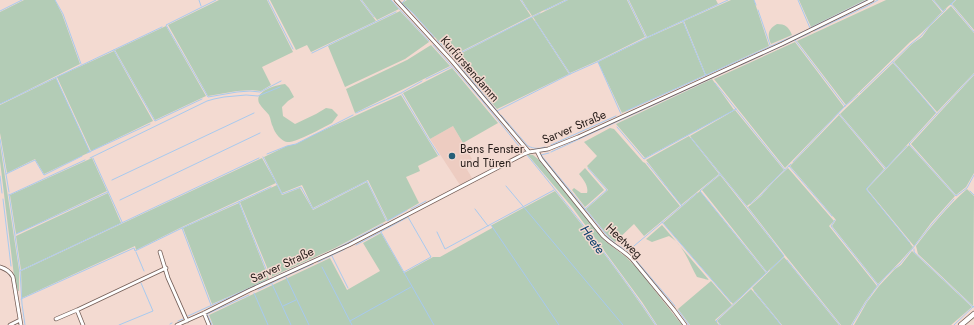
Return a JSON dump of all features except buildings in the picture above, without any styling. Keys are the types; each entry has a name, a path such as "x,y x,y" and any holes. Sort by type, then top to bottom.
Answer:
{"main road":[{"path":"961,325 974,314"}],"street":[{"name":"Kurfürstendamm","path":"396,0 443,51 529,152"},
{"name":"Sarver Straße","path":"177,325 349,245 529,152 548,149 578,137 804,34 872,0"},
{"name":"Heetweg","path":"537,151 541,159 608,242 632,259 685,325"},
{"path":"160,252 168,278 187,321"},
{"path":"0,267 10,272 13,277 21,325"},
{"path":"56,319 166,268"},
{"path":"77,310 83,325"},
{"path":"204,313 209,325"},
{"path":"10,325 20,320"}],"shaded area":[{"path":"453,126 472,159 467,162 469,166 466,168 472,178 460,185 430,139"}],"green space":[{"path":"24,0 55,0 62,14 80,64 0,104 0,12"},
{"path":"219,0 267,0 293,52 262,67 271,85 261,91 237,91 208,96 168,25"},
{"path":"270,0 360,0 376,21 311,52 307,45 296,50"},
{"path":"362,0 391,0 399,9 377,20"},
{"path":"407,0 520,0 531,16 452,56 402,3"},
{"path":"522,0 565,0 532,16"},
{"path":"568,0 627,0 645,37 570,73 533,17"},
{"path":"629,0 716,0 718,4 647,37"},
{"path":"731,0 754,0 769,46 706,75 684,21"},
{"path":"799,0 865,0 811,27"},
{"path":"886,0 932,0 942,12 846,105 797,41"},
{"path":"934,0 955,0 943,11"},
{"path":"956,0 974,0 974,30 952,4"},
{"path":"951,6 974,33 974,73 937,112 894,62 912,44 922,37 930,26"},
{"path":"400,11 429,42 405,59 345,87 328,46"},
{"path":"532,17 569,74 497,109 454,57"},
{"path":"683,22 705,75 622,113 598,62"},
{"path":"777,24 786,26 792,35 771,44 769,32"},
{"path":"166,26 206,96 155,120 115,50"},
{"path":"795,42 844,107 785,168 714,79"},
{"path":"431,45 450,66 355,113 346,89 407,60"},
{"path":"114,51 153,121 91,151 57,77"},
{"path":"893,63 936,113 886,168 840,114"},
{"path":"452,68 498,123 463,143 453,126 430,139 403,93"},
{"path":"974,75 974,173 966,187 956,195 911,144"},
{"path":"56,78 90,152 44,174 35,159 7,173 0,133 0,105"},
{"path":"712,79 734,110 645,158 616,124"},
{"path":"285,84 294,97 282,107 283,116 295,124 326,108 332,109 338,115 332,123 309,135 291,142 285,142 278,136 269,115 260,105 258,99 267,89"},
{"path":"401,95 438,156 418,166 420,171 406,177 419,203 388,221 368,180 313,208 302,185 282,193 264,157 287,146 296,144"},
{"path":"735,110 784,170 747,206 690,136"},
{"path":"839,115 884,169 866,189 913,247 878,284 832,226 836,220 790,166"},
{"path":"610,128 614,129 645,163 680,206 644,236 634,224 615,242 609,237 586,209 608,190 587,166 597,156 584,142"},
{"path":"689,136 719,174 681,205 646,160"},
{"path":"0,144 19,270 19,291 14,276 0,161"},
{"path":"909,145 955,196 931,223 914,246 867,189"},
{"path":"527,154 533,155 538,159 605,241 626,257 637,268 682,325 657,325 642,302 572,207"},
{"path":"92,158 107,191 16,234 10,195"},
{"path":"262,158 276,183 136,250 135,246 22,298 21,271"},
{"path":"585,168 604,190 585,207 572,190 574,188 581,193 587,193 584,180 579,174"},
{"path":"788,168 834,221 829,226 877,286 851,325 841,325 748,207"},
{"path":"720,175 784,256 767,272 702,190"},
{"path":"367,182 386,221 335,248 271,277 240,202 277,185 282,195 300,188 313,210"},
{"path":"967,189 974,196 973,306 918,254 916,246 940,216"},
{"path":"555,191 606,257 655,325 213,325 209,315 330,258 347,290 380,271 363,243 381,233 404,273 433,257 440,257 492,228 492,225"},
{"path":"700,191 766,273 733,304 663,223"},
{"path":"108,193 121,223 21,270 16,236"},
{"path":"239,203 269,279 212,304 183,228"},
{"path":"662,225 678,243 669,236 652,242 646,239"},
{"path":"680,246 709,280 697,277"},
{"path":"912,251 972,307 951,325 854,325 867,302 879,286 895,269 901,265"},
{"path":"784,257 839,325 782,325 752,288"},
{"path":"711,281 732,305 715,320 719,325 690,325 678,309"},
{"path":"751,289 781,325 721,325 717,321"}],"waterway":[{"path":"0,11 22,0"},
{"path":"55,0 63,14 81,64"},
{"path":"199,0 201,6"},
{"path":"216,0 166,25 208,97 237,92 260,92 281,81"},
{"path":"268,0 293,49"},
{"path":"361,0 374,17"},
{"name":"Heete","path":"391,0 429,41"},
{"path":"398,0 413,13 434,37"},
{"path":"402,3 405,0"},
{"path":"521,0 528,10"},
{"path":"545,10 567,0"},
{"path":"628,0 646,37"},
{"path":"497,111 570,74 728,0"},
{"path":"754,0 756,5"},
{"path":"798,0 810,28 867,0"},
{"path":"814,31 878,0"},
{"path":"933,0 943,11"},
{"path":"950,5 955,0"},
{"path":"951,4 974,32"},
{"path":"860,93 921,36 946,9"},
{"path":"758,10 770,45"},
{"path":"312,53 396,12"},
{"path":"458,54 540,13"},
{"path":"535,21 570,74"},
{"path":"683,21 706,76"},
{"path":"0,104 162,27"},
{"path":"626,111 807,30"},
{"path":"741,65 810,33"},
{"path":"437,40 453,57"},
{"path":"795,40 845,106"},
{"name":"Heete","path":"433,45 479,97 523,151"},
{"path":"114,50 155,121 202,99"},
{"path":"456,61 498,112"},
{"path":"598,62 621,114"},
{"path":"893,62 936,113"},
{"path":"426,79 451,67"},
{"path":"551,152 736,67"},
{"path":"974,74 909,144 956,196 967,188 974,175"},
{"path":"56,78 90,152"},
{"path":"356,113 401,93 422,81"},
{"path":"715,83 785,170"},
{"path":"90,158 207,101 224,97 246,95 258,96 280,87"},
{"path":"402,94 439,155"},
{"path":"793,162 845,106 858,95"},
{"path":"617,127 644,159 736,109"},
{"path":"112,180 254,113"},
{"path":"839,114 885,168"},
{"path":"267,154 296,144 353,115"},
{"path":"501,115 528,146 532,148 545,147"},
{"path":"551,145 616,116"},
{"path":"87,153 150,124"},
{"path":"120,200 260,133"},
{"path":"691,138 747,207 784,256 770,270"},
{"path":"0,139 9,192"},
{"path":"907,146 866,189 910,243"},
{"path":"549,153 541,155 609,238 617,245 628,251 697,193"},
{"name":"Heete","path":"527,155 593,238 656,325"},
{"path":"6,174 35,160 44,175 82,156"},
{"path":"263,157 282,194 301,187 313,209 367,181 387,221 407,210"},
{"path":"93,158 122,222"},
{"path":"20,271 259,158"},
{"path":"9,195 85,160"},
{"path":"647,163 682,206"},
{"path":"750,204 761,195 791,164"},
{"path":"789,166 832,216"},
{"path":"585,209 607,190 588,168"},
{"path":"720,174 700,191 767,273"},
{"path":"0,176 2,193"},
{"path":"506,186 623,325"},
{"path":"21,299 134,248 135,251 271,187"},
{"path":"437,232 445,249 554,190"},
{"path":"970,191 974,195"},
{"path":"16,234 108,192"},
{"path":"9,194 20,271 25,325"},
{"path":"3,199 11,266"},
{"path":"852,325 867,300 879,284 900,264 954,199"},
{"path":"411,209 426,201"},
{"path":"239,202 268,274"},
{"path":"475,209 488,226"},
{"path":"356,245 408,217 431,257 404,272"},
{"path":"835,220 831,226 878,285"},
{"path":"662,222 731,302"},
{"path":"270,279 332,251 383,224"},
{"path":"491,225 559,325"},
{"path":"182,228 211,305"},
{"path":"381,232 434,325"},
{"path":"318,262 345,249"},
{"path":"914,249 914,252 973,307"},
{"path":"136,252 144,271"},
{"path":"332,256 348,288"},
{"path":"635,259 675,306"},
{"path":"787,260 840,325"},
{"path":"258,290 313,264"},
{"path":"322,267 352,325"},
{"path":"717,322 716,321 768,271"},
{"path":"286,277 309,325"},
{"path":"188,316 265,281"},
{"path":"119,325 153,311 141,283"},
{"path":"272,284 291,325"},
{"path":"350,321 411,287"},
{"path":"754,291 781,325"},
{"path":"254,293 268,325"},
{"path":"212,325 207,314 249,295"},
{"path":"283,306 296,300"},
{"path":"954,325 974,306"},
{"path":"678,310 689,325"},
{"path":"178,321 183,319"}],"place":[{"name":"Bens Fenster und Türen","path":"452,156"}]}
